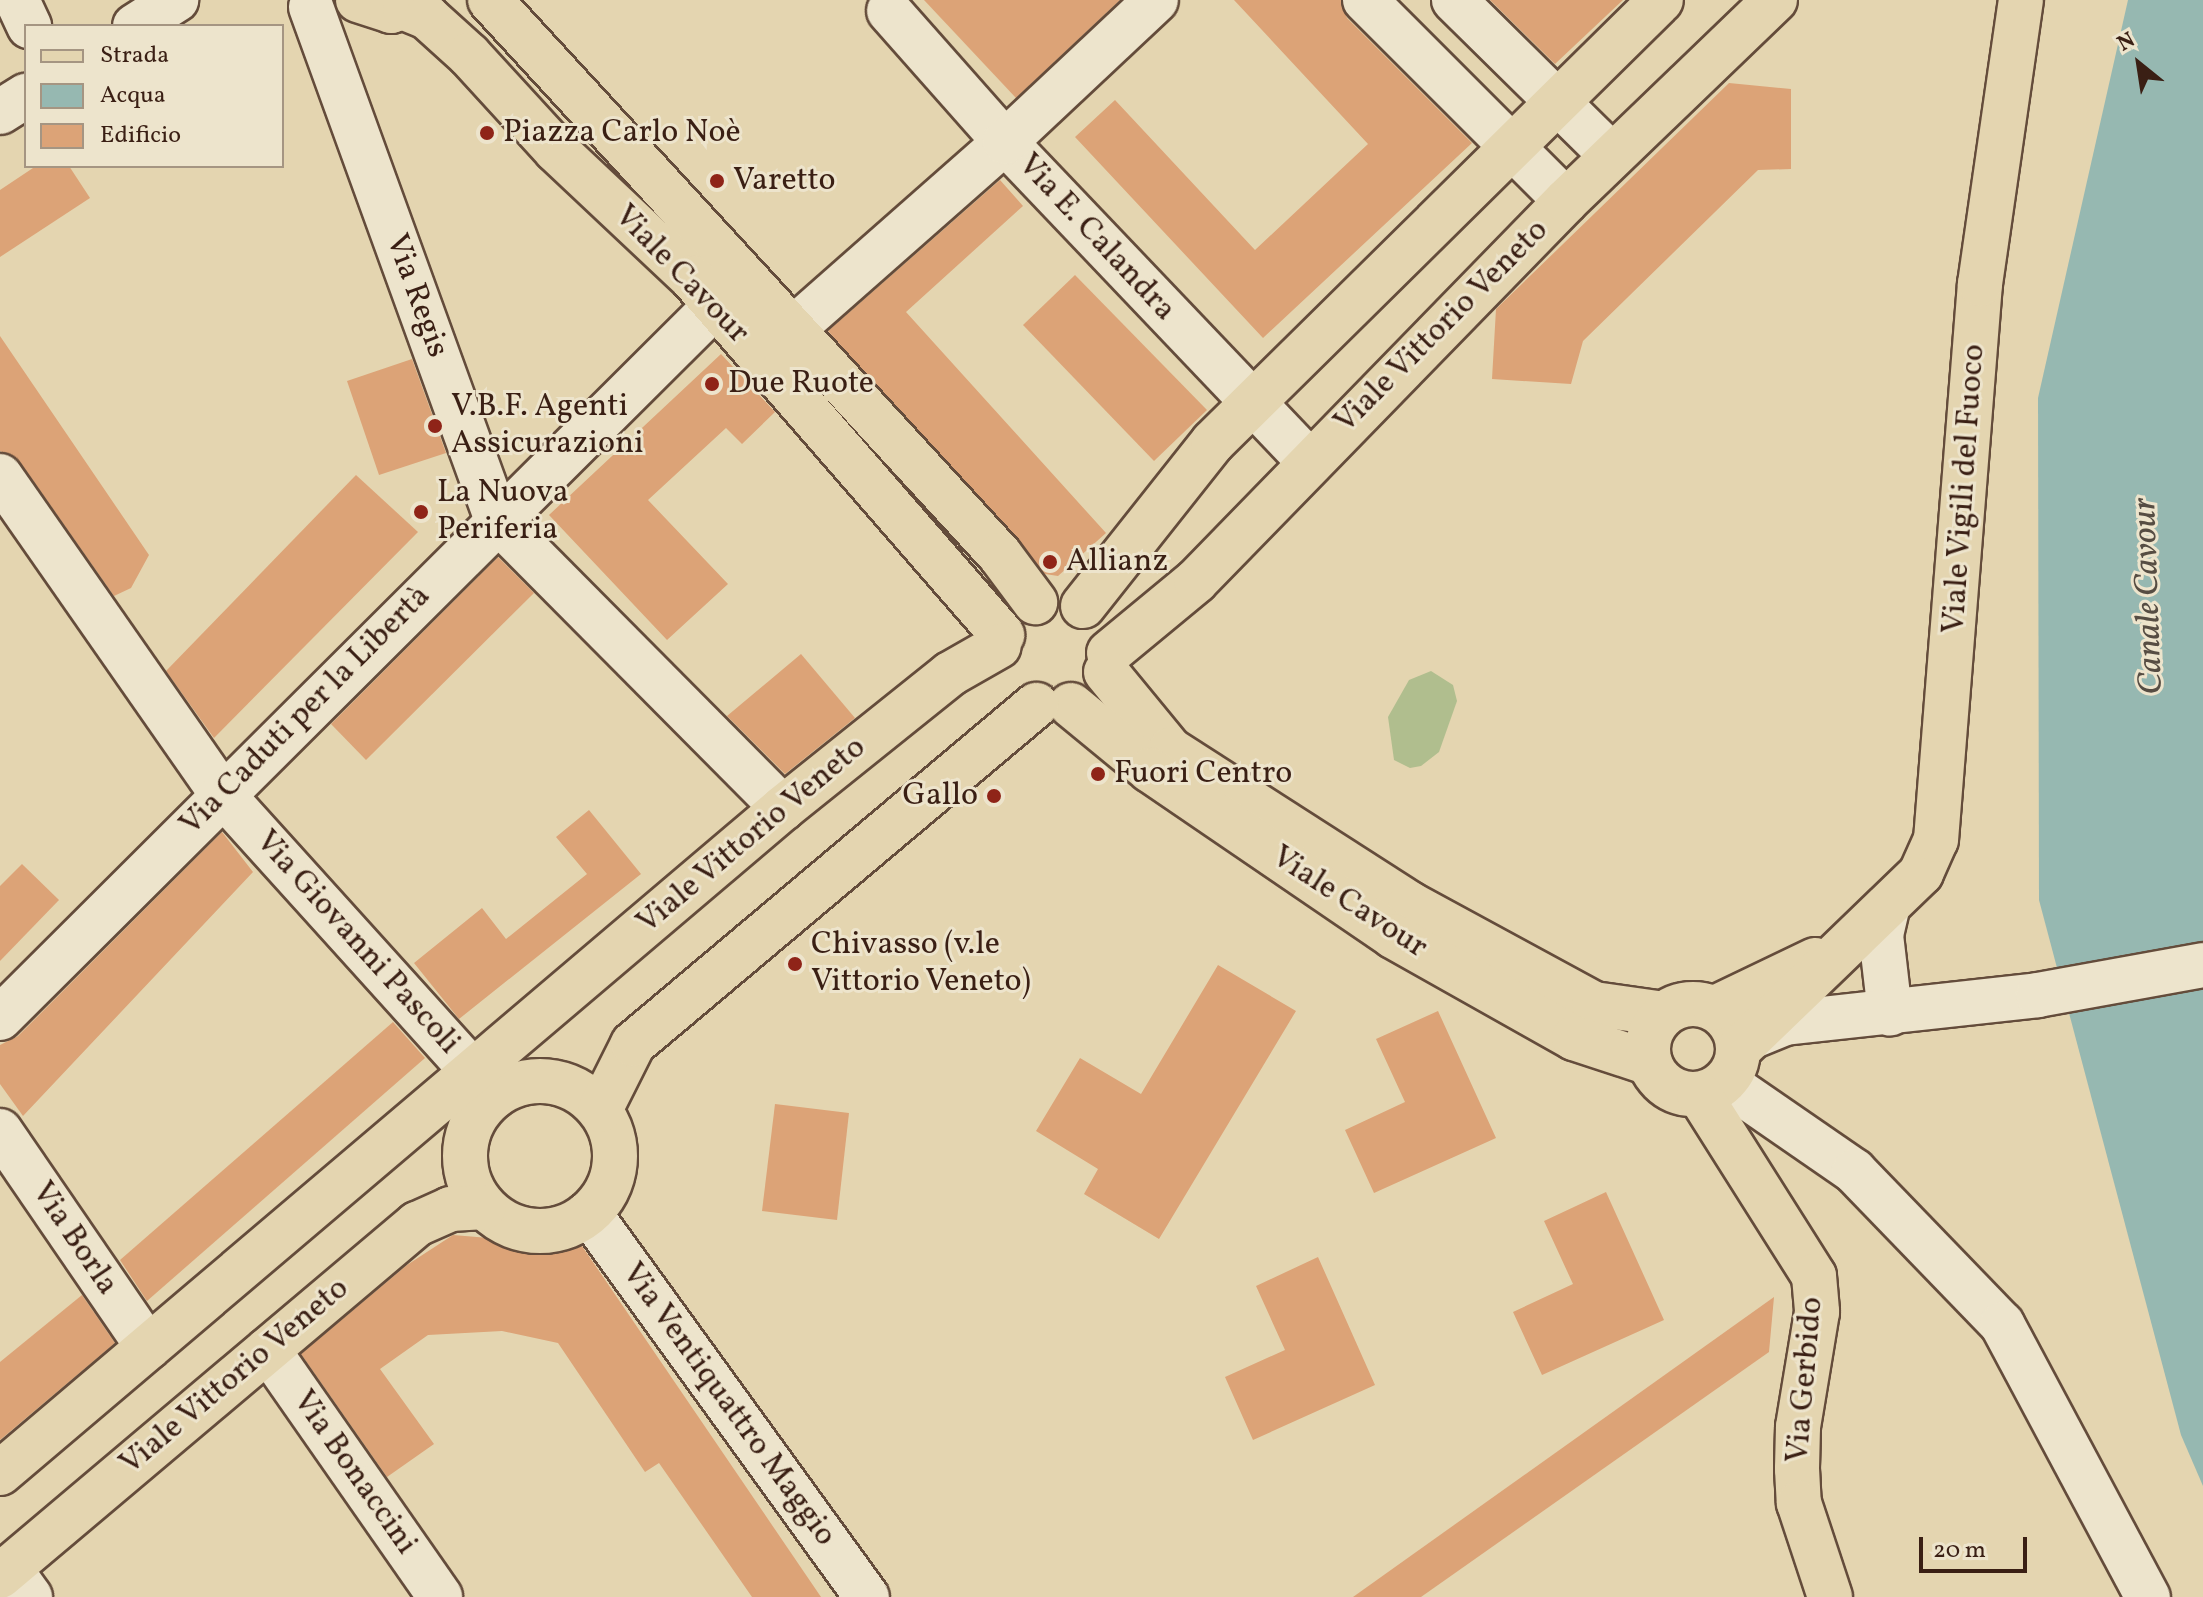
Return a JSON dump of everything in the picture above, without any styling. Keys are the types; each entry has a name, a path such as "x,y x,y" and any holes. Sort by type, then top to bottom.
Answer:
{"main road":[{"path":"358,0 377,10 411,4"},
{"name":"Viale Cavour","path":"490,0 1000,555 1035,602"},
{"path":"1083,606 1213,442 1250,403 1661,0"},
{"name":"Viale Vittorio Veneto","path":"1107,662 1196,581 1309,461 1566,201 1775,0"},
{"name":"Viale Vigili del Fuoco","path":"1729,1065 1921,873 1936,840 1980,284 2021,0"},
{"name":"Viale Cavour","path":"411,4 469,55 556,150 716,305 1001,640"},
{"path":"600,1110 633,1044 1053,705 1086,698 1107,662 1106,635 1083,606 1068,600 1035,602 1021,609 1001,640 1007,682 1053,705"},
{"name":"Viale Vittorio Veneto","path":"491,1089 513,1036 783,808 950,674 1001,640"},
{"name":"Viale Cavour","path":"1107,662 1170,750 1410,904 1594,1004 1664,1014"},
{"name":"Viale Cavour","path":"1053,705 1393,936 1574,1038 1650,1063"},
{"name":"Viale Vigili del Fuoco","path":"1715,1008 1846,945"},
{"path":"1685,1004 1715,1008 1733,1025 1729,1065 1669,1087 1650,1063 1650,1032 1664,1014 1685,1004"},
{"name":"Via Gerbido","path":"1729,1065 1814,1276 1817,1312 1798,1427 1797,1469 1799,1503 1830,1597"},
{"path":"0,1473 413,1123 491,1089 531,1081 570,1086 600,1110 611,1130 615,1164 604,1196 589,1213 547,1232 502,1222 484,1207 466,1174 464,1155 474,1119 491,1089"},
{"name":"Viale Vittorio Veneto","path":"13,1581 268,1350 417,1224 450,1209 484,1207"}],"street":[{"path":"17,0 28,24"},
{"path":"138,24 176,0"},
{"path":"793,329 1005,142 1156,0"},
{"path":"1365,0 1566,201"},
{"path":"1454,0 1612,156"},
{"name":"Via Regis","path":"311,7 497,520 783,808"},
{"name":"Via E. Calandra","path":"889,11 1005,142 1250,403 1309,461"},
{"path":"0,112 24,97"},
{"name":"Via Caduti per la Libertà","path":"0,1018 716,305"},
{"name":"Via Giovanni Pascoli","path":"0,476 222,794 491,1089"},
{"path":"1886,1000 1881,935 1887,909"},
{"path":"1846,945 1872,965 1886,1000"},
{"path":"2148,1597 2002,1324 1854,1171 1729,1065 1785,1023 1886,1000 2038,995 2203,965"},
{"name":"Via Borla","path":"0,1131 148,1347"},
{"name":"Via Ventiquattro Maggio","path":"589,1213 867,1597"},
{"name":"Via Bonaccini","path":"268,1350 440,1597"}],"green space":[{"path":"1431,671 1453,685 1457,701 1439,752 1421,766 1410,768 1394,760 1388,717 1409,680"}],"water":[{"name":"Canale Cavour","path":"2128,0 2203,0 2203,1486 2181,1435 2039,900 2038,398"}],"building":[{"path":"924,0 1120,0 1016,98"},
{"path":"1234,0 1341,0 1347,18 1472,143 1263,338 1075,137 1115,100 1255,250 1368,144"},
{"path":"1490,0 1623,0 1555,64"},
{"path":"1729,83 1791,89 1791,169 1758,170 1583,341 1571,384 1492,379 1496,309"},
{"path":"33,168 70,168 90,198 0,257 0,190"},
{"path":"1000,180 1023,206 906,312 1106,533 1058,576 1045,574 828,331"},
{"path":"1075,275 1207,410 1154,461 1023,325"},
{"path":"0,336 149,555 131,588 114,596 20,462 0,451"},
{"path":"721,354 775,412 742,444 726,428 648,500 728,584 667,640 549,515"},
{"path":"412,359 446,453 379,475 347,381"},
{"path":"356,475 418,532 214,738 166,671"},
{"path":"498,557 534,593 366,760 331,724"},
{"path":"801,654 855,718 785,774 727,716"},
{"path":"589,810 641,874 459,1019 414,963 482,908 506,939 587,874 556,837"},
{"path":"222,832 253,872 23,1116 0,1084 0,1045 18,1036"},
{"path":"22,864 59,900 0,961 0,886"},
{"path":"1218,965 1296,1011 1159,1239 1084,1194 1098,1169 1036,1131 1080,1058 1141,1094"},
{"path":"1438,1011 1496,1138 1374,1193 1345,1130 1405,1102 1376,1039"},
{"path":"393,1022 425,1058 147,1301 120,1260"},
{"path":"775,1104 849,1113 837,1220 762,1211"},
{"path":"1606,1192 1664,1320 1542,1375 1513,1312 1573,1284 1544,1221"},
{"path":"453,1235 582,1246 821,1597 752,1597 659,1463 645,1472 558,1343 502,1331 428,1335 380,1369 434,1444 387,1477 301,1354 407,1265"},
{"path":"1318,1257 1375,1385 1253,1440 1225,1377 1285,1350 1256,1286"},
{"path":"82,1295 115,1343 0,1440 0,1362"},
{"path":"1774,1297 1769,1352 1421,1597 1353,1597"}],"place":[{"name":"Piazza Carlo Noè","path":"487,133"},
{"name":"Varetto","path":"717,181"},
{"name":"Due Ruote","path":"712,384"},
{"name":"V.B.F. Agenti Assicurazioni","path":"435,426"},
{"name":"La Nuova Periferia","path":"421,512"},
{"name":"Allianz","path":"1050,562"},
{"name":"Fuori Centro","path":"1098,774"},
{"name":"Gallo","path":"994,796"},
{"name":"Chivasso (v.le Vittorio Veneto)","path":"795,964"}]}
